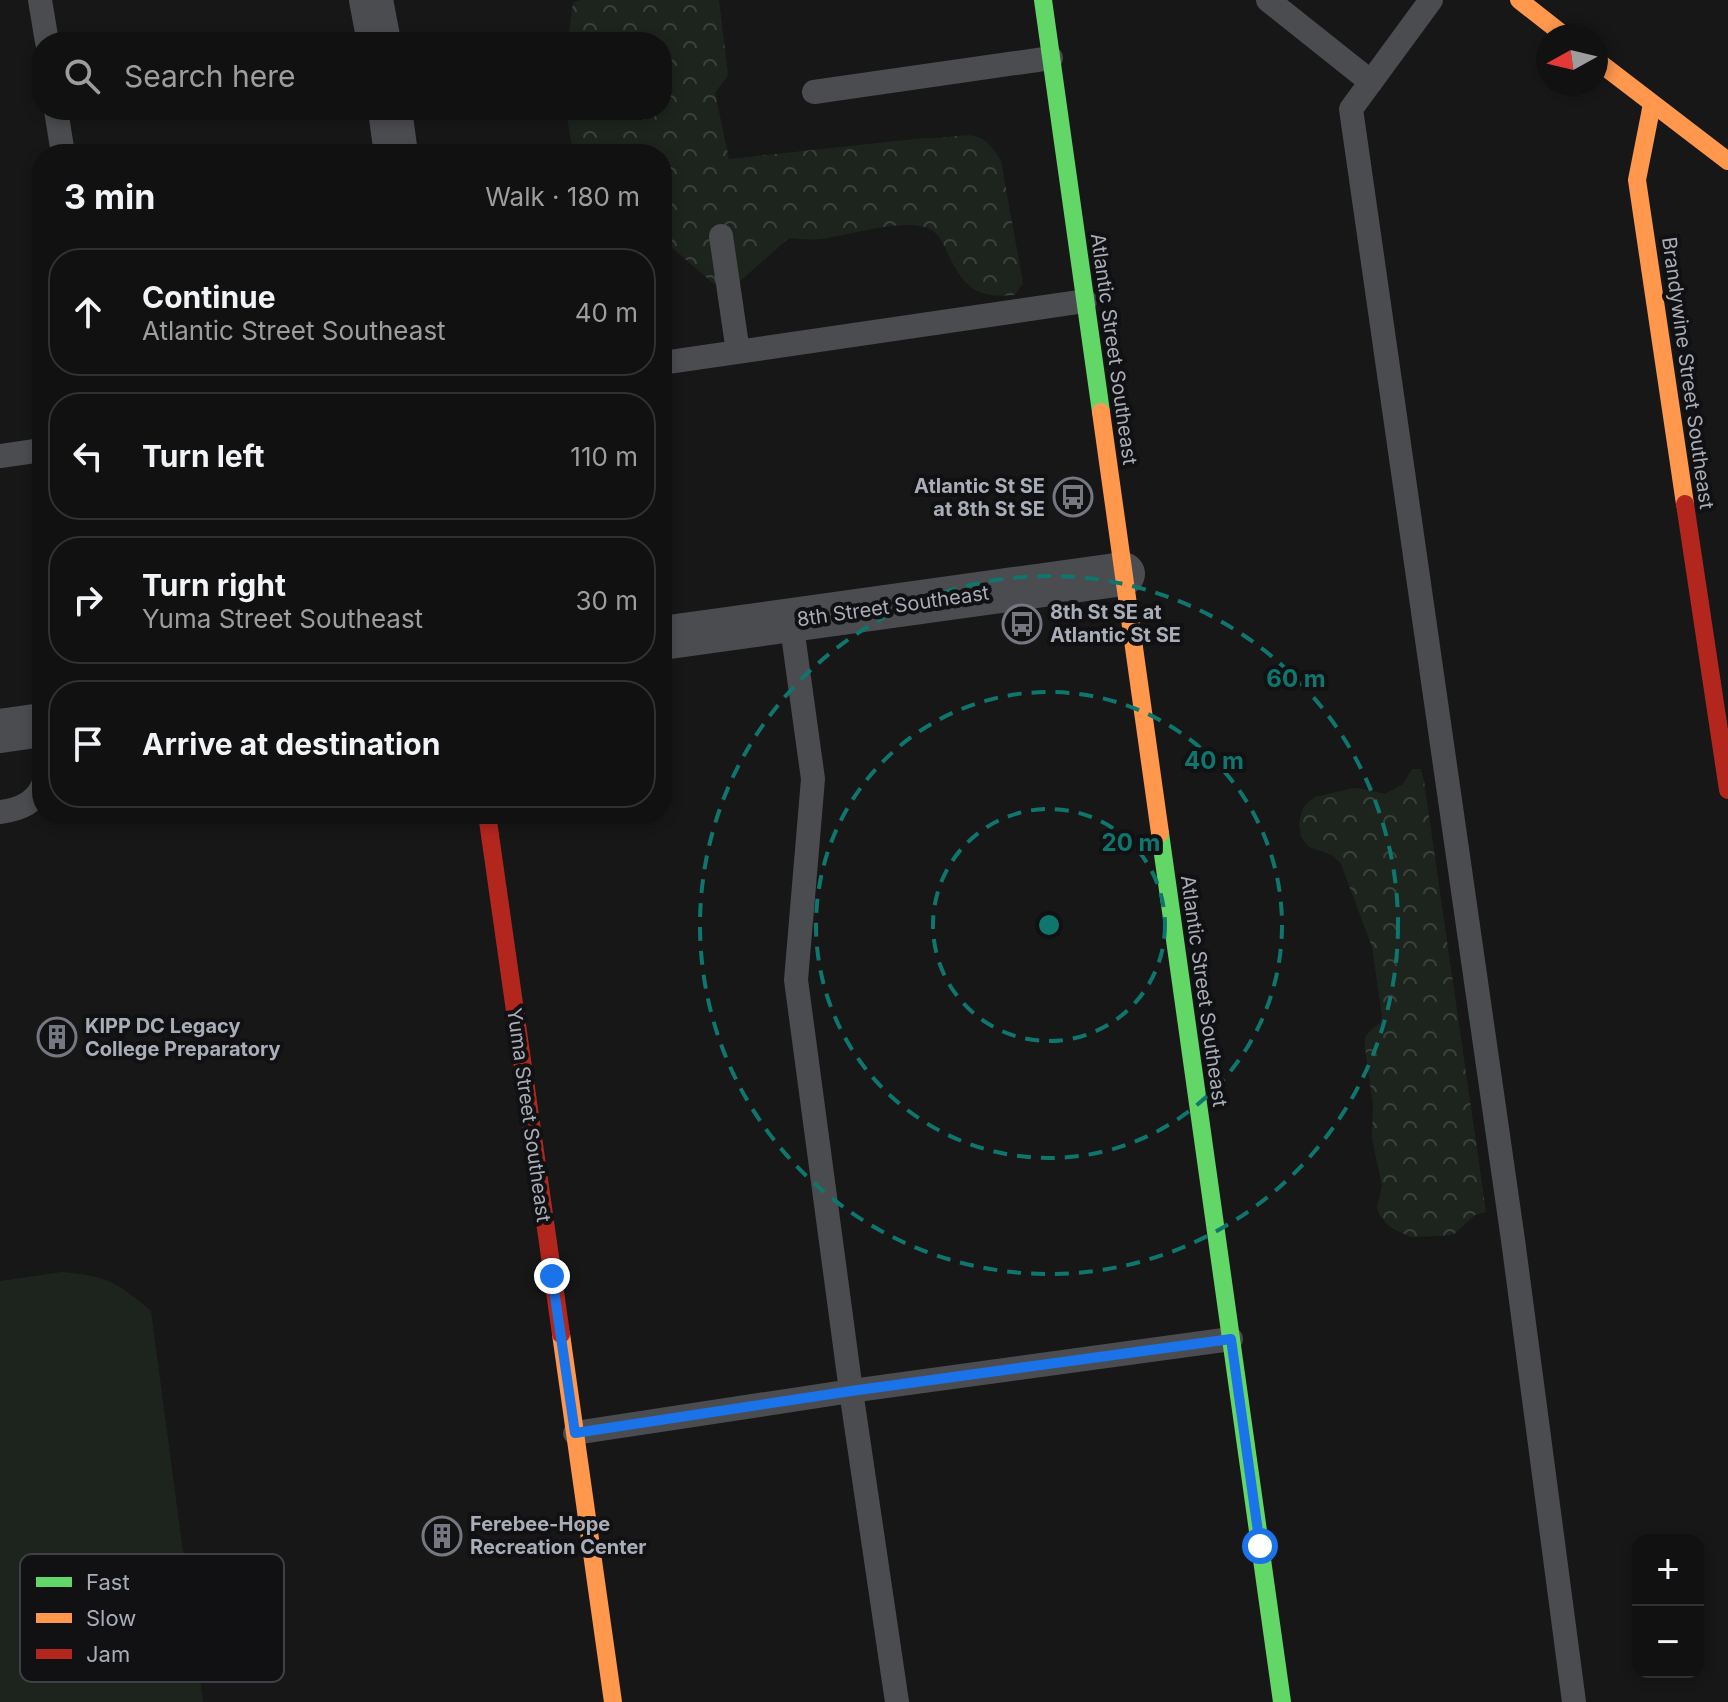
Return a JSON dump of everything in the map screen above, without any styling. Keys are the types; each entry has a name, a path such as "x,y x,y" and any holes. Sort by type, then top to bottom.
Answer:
{"street":[{"path":"371,0 377,32"},
{"name":"Atlantic Street Southeast","path":"1043,0 1282,1702"},
{"path":"1519,0 1550,24"},
{"path":"1608,69 1728,161"},
{"name":"Brandywine Street Southeast","path":"1652,104 1637,180 1728,790"},
{"path":"391,120 395,144"},
{"name":"8th Street Southeast","path":"672,637 1123,574"},
{"name":"Yuma Street Southeast","path":"488,824 613,1702"}],"lane":[{"path":"40,0 45,32"},
{"path":"1268,0 1371,82"},
{"path":"1431,0 1351,109 1506,1193 1574,1702"},
{"path":"814,92 1051,58"},
{"path":"58,120 61,144"},
{"path":"721,236 738,352"},
{"path":"672,362 1085,301"},
{"path":"0,456 32,451"},
{"path":"791,620 813,779 796,980 851,1391 897,1702"},
{"path":"0,812 32,801"},
{"path":"575,1433 851,1391 1231,1339"}],"green space":[{"path":"719,0 728,75 715,93 729,159 924,138 968,135 985,141 1001,161 1023,283 1015,295 990,295 973,288 960,275 936,234 930,229 907,225 820,239 789,238 731,289 714,284 672,248 672,144 571,144 568,120 672,120 672,32 569,32 573,2"},
{"path":"1412,769 1421,769 1424,781 1486,1212 1475,1215 1454,1234 1410,1237 1390,1227 1377,1207 1382,1186 1372,1138 1373,1105 1365,1048 1365,1037 1380,1023 1382,1016 1372,947 1341,864 1332,855 1309,847 1301,837 1299,824 1302,810 1315,797 1358,788 1385,794 1403,784"},
{"path":"62,1272 101,1278 129,1293 151,1311 183,1554 20,1554 20,1682 200,1682 203,1702 0,1702 0,1281"}],"traffic: fast":[{"path":"1043,0 1101,412"},
{"path":"1160,833 1282,1702"}],"traffic: slow":[{"path":"1519,0 1550,24"},
{"path":"1608,69 1728,161"},
{"path":"1652,104 1637,180 1685,504"},
{"path":"1101,412 1160,833"},
{"path":"561,1334 613,1702"}],"traffic: jam":[{"path":"1685,504 1728,790"},
{"path":"488,824 561,1334"}],"place":[{"name":"Atlantic St SE at 8th St SE","path":"1073,497"},
{"name":"8th St SE at Atlantic St SE","path":"1022,624"},
{"name":"KIPP DC Legacy College Preparatory","path":"57,1037"},
{"name":"Ferebee-Hope Recreation Center","path":"442,1536"}],"route":[{"path":"552,1276 575,1433 851,1391 1231,1339 1260,1546"}]}
